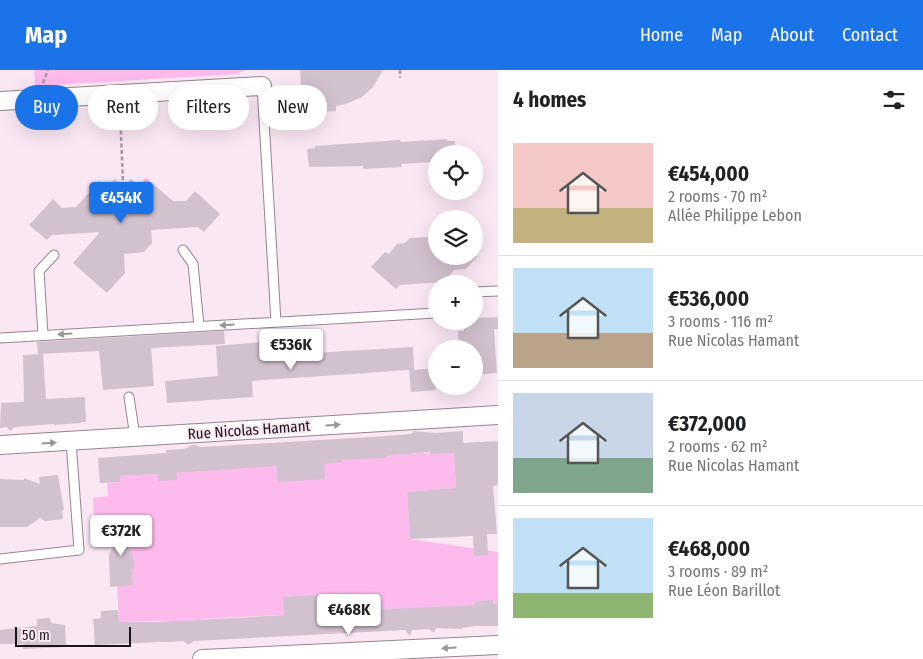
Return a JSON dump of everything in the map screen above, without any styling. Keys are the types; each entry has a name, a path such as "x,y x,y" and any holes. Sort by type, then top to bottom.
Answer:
{"street":[{"path":"158,92 259,86"},
{"path":"0,101 88,96"},
{"name":"Rue Nicolas Hamant","path":"0,446 498,414"},
{"path":"202,659 498,645"}],"lane":[{"path":"265,130 276,322"},
{"path":"183,250 193,264 199,326"},
{"path":"43,335 39,271 54,255"},
{"path":"483,292 498,291"},
{"path":"0,338 428,312"},
{"path":"129,397 135,437"},
{"path":"0,558 79,550 71,441"}],"path":[{"path":"400,70 400,78"},
{"path":"121,130 123,182"}],"shaded area":[{"path":"34,70 245,70 237,74 35,85"},
{"path":"422,453 454,453 456,488 407,492 410,539 498,552 498,604 182,621 183,641 165,642 164,621 119,622 117,586 133,585 132,570 134,569 134,563 129,550 127,517 94,521 93,498 108,496 107,483 120,482 120,476 158,474 158,481 176,476 176,473 233,469 275,463 276,470 342,459"}],"building":[{"path":"300,70 383,70 373,87 362,97 336,106 336,111 327,112 327,85 301,85"},
{"path":"447,139 447,141 455,141 455,145 428,145 428,162 401,164 402,167 363,169 363,166 309,167 307,149 315,148 315,146 400,140 401,142"},
{"path":"146,178 173,201 186,201 195,191 220,214 204,232 198,227 151,230 152,243 144,252 124,254 125,273 107,293 73,263 100,232 52,235 47,240 29,225 53,199 62,208 76,207 99,181 107,188 115,179 123,187 131,179 139,186"},
{"path":"428,237 428,265 470,265 466,269 454,270 450,275 428,275 428,283 400,285 396,289 371,267 385,252 389,254 397,244 405,243 410,238"},
{"path":"498,317 498,329 494,329 497,373 483,374 483,340 458,340 458,331 483,330 483,318"},
{"path":"224,331 225,344 151,348 154,386 103,390 99,351 38,354 37,342"},
{"path":"262,342 263,356 413,347 414,370 428,369 428,391 411,392 409,370 252,381 253,397 167,403 165,381 218,376 216,346"},
{"path":"43,354 46,399 85,397 86,422 15,427 10,431 7,427 0,428 1,403 24,402 23,355"},
{"path":"414,431 435,433 463,431 463,443 498,441 498,485 493,486 497,534 487,534 488,555 474,556 473,536 410,539 407,492 456,488 454,453 430,454 430,452 386,456 386,458 342,460 342,462 324,464 325,479 278,482 276,466 176,473 177,480 158,481 158,474 120,476 120,482 100,483 98,458 166,453 166,450 184,449 192,445 200,447 371,437 411,434"},
{"path":"58,475 64,510 62,510 63,519 45,521 40,518 27,527 0,527 0,479 24,480 24,478 40,484 39,477"},
{"path":"127,522 129,550 131,550 134,562 134,569 132,570 133,585 110,587 109,554 113,548 111,525 112,523"},
{"path":"347,593 348,611 474,605 474,602 493,600 493,604 498,604 498,626 475,626 462,629 436,628 434,633 429,629 412,630 410,636 405,630 194,641 188,645 183,641 95,645 93,619 101,618 101,611 118,610 119,622 164,622 284,615 283,597"},
{"path":"50,618 51,623 65,625 66,647 23,649 23,644 0,644 0,630 37,626 37,619"}]}
